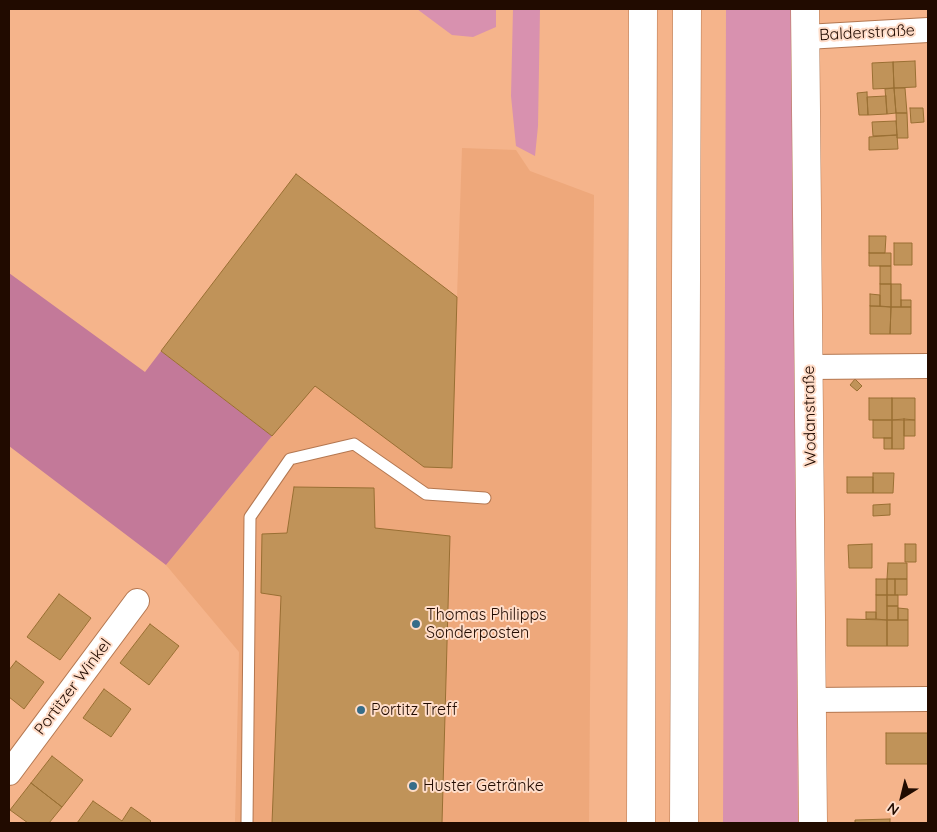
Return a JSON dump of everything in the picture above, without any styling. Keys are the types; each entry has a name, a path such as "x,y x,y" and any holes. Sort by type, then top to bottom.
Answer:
{"main road":[{"path":"641,823 643,9"},
{"path":"684,823 687,9"},
{"name":"Wodanstraße","path":"806,9 813,823"}],"street":[{"name":"Balderstraße","path":"806,37 928,30"},
{"path":"809,367 928,366"},
{"name":"Portitzer Winkel","path":"9,773 137,601"},
{"path":"812,700 928,699"}],"lane":[{"path":"247,823 250,517 290,459 354,444 426,494 485,498"}],"shaded area":[{"path":"417,9 496,9 496,27 473,37 452,35"},
{"path":"513,9 540,9 538,126 535,156 516,146 511,96"},
{"path":"726,9 791,9 796,367 798,823 723,823"},
{"path":"462,148 516,150 530,171 594,195 589,823 235,823 239,652 166,565 272,436 161,351 296,174 457,297"},
{"path":"9,273 145,372 161,351 272,436 166,565 9,446"}],"building":[{"path":"915,61 916,87 894,88 893,62"},
{"path":"893,62 894,88 873,89 872,63"},
{"path":"894,88 905,88 907,113 896,113"},
{"path":"894,88 896,113 887,114 885,89"},
{"path":"867,92 868,115 859,115 857,93"},
{"path":"886,96 887,114 868,115 867,97"},
{"path":"910,108 923,108 924,122 911,123"},
{"path":"896,113 907,113 908,138 897,138"},
{"path":"896,121 897,135 873,136 872,122"},
{"path":"897,135 898,149 869,150 869,137"},
{"path":"296,174 457,297 452,468 424,467 315,386 272,436 161,351"},
{"path":"869,236 886,236 885,253 869,253"},
{"path":"894,243 912,243 912,265 894,265"},
{"path":"869,253 891,253 891,266 869,266"},
{"path":"880,266 891,266 891,284 880,284"},
{"path":"880,284 891,284 891,307 880,306"},
{"path":"891,284 901,284 901,307 891,307"},
{"path":"870,294 880,295 880,306 870,306"},
{"path":"901,300 911,300 911,307 901,307"},
{"path":"870,306 891,307 890,334 870,334"},
{"path":"891,307 911,307 911,334 890,334"},
{"path":"855,379 862,386 857,391 850,385"},
{"path":"869,398 892,398 892,420 869,420"},
{"path":"892,398 915,398 915,420 892,420"},
{"path":"904,419 915,420 915,436 904,436"},
{"path":"904,419 904,449 892,449 892,420"},
{"path":"873,420 892,420 892,438 873,438"},
{"path":"884,438 892,438 892,449 884,449"},
{"path":"873,473 894,473 893,493 873,493"},
{"path":"847,477 873,477 873,493 847,493"},
{"name":"Portitz Treff","path":"294,487 374,488 375,528 450,536 442,823 272,823 281,596 261,593 262,534 287,533"},
{"path":"890,504 890,515 873,516 873,505"},
{"path":"872,544 872,568 849,568 848,545"},
{"path":"905,544 916,544 916,562 905,562"},
{"path":"888,563 907,563 907,579 887,579"},
{"path":"876,579 887,579 887,595 876,595"},
{"path":"887,579 895,579 895,595 887,595"},
{"path":"895,579 907,579 907,595 895,595"},
{"path":"59,594 91,618 60,660 27,637"},
{"path":"876,595 887,595 887,620 876,619"},
{"path":"887,595 898,595 898,606 887,606"},
{"path":"887,606 898,606 898,620 887,620"},
{"path":"898,608 908,609 908,620 898,620"},
{"path":"866,612 876,612 876,619 866,619"},
{"path":"847,619 887,620 887,646 847,646"},
{"path":"887,620 908,620 908,646 887,646"},
{"path":"150,624 179,646 149,685 120,663"},
{"path":"16,661 44,682 24,709 9,697 9,670"},
{"path":"104,689 131,709 111,737 83,718"},
{"path":"886,733 928,733 928,764 886,764"},
{"path":"52,756 83,780 62,807 31,783"},
{"path":"31,783 62,807 49,823 28,823 10,810"},
{"path":"93,801 122,821 131,807 151,821 149,823 77,823"},
{"path":"890,819 890,823 855,823 855,820"}],"place":[{"name":"Thomas Philipps Sonderposten","path":"416,624"},
{"name":"Portitz Treff","path":"361,710"},
{"name":"Huster Getränke","path":"413,786"}]}
